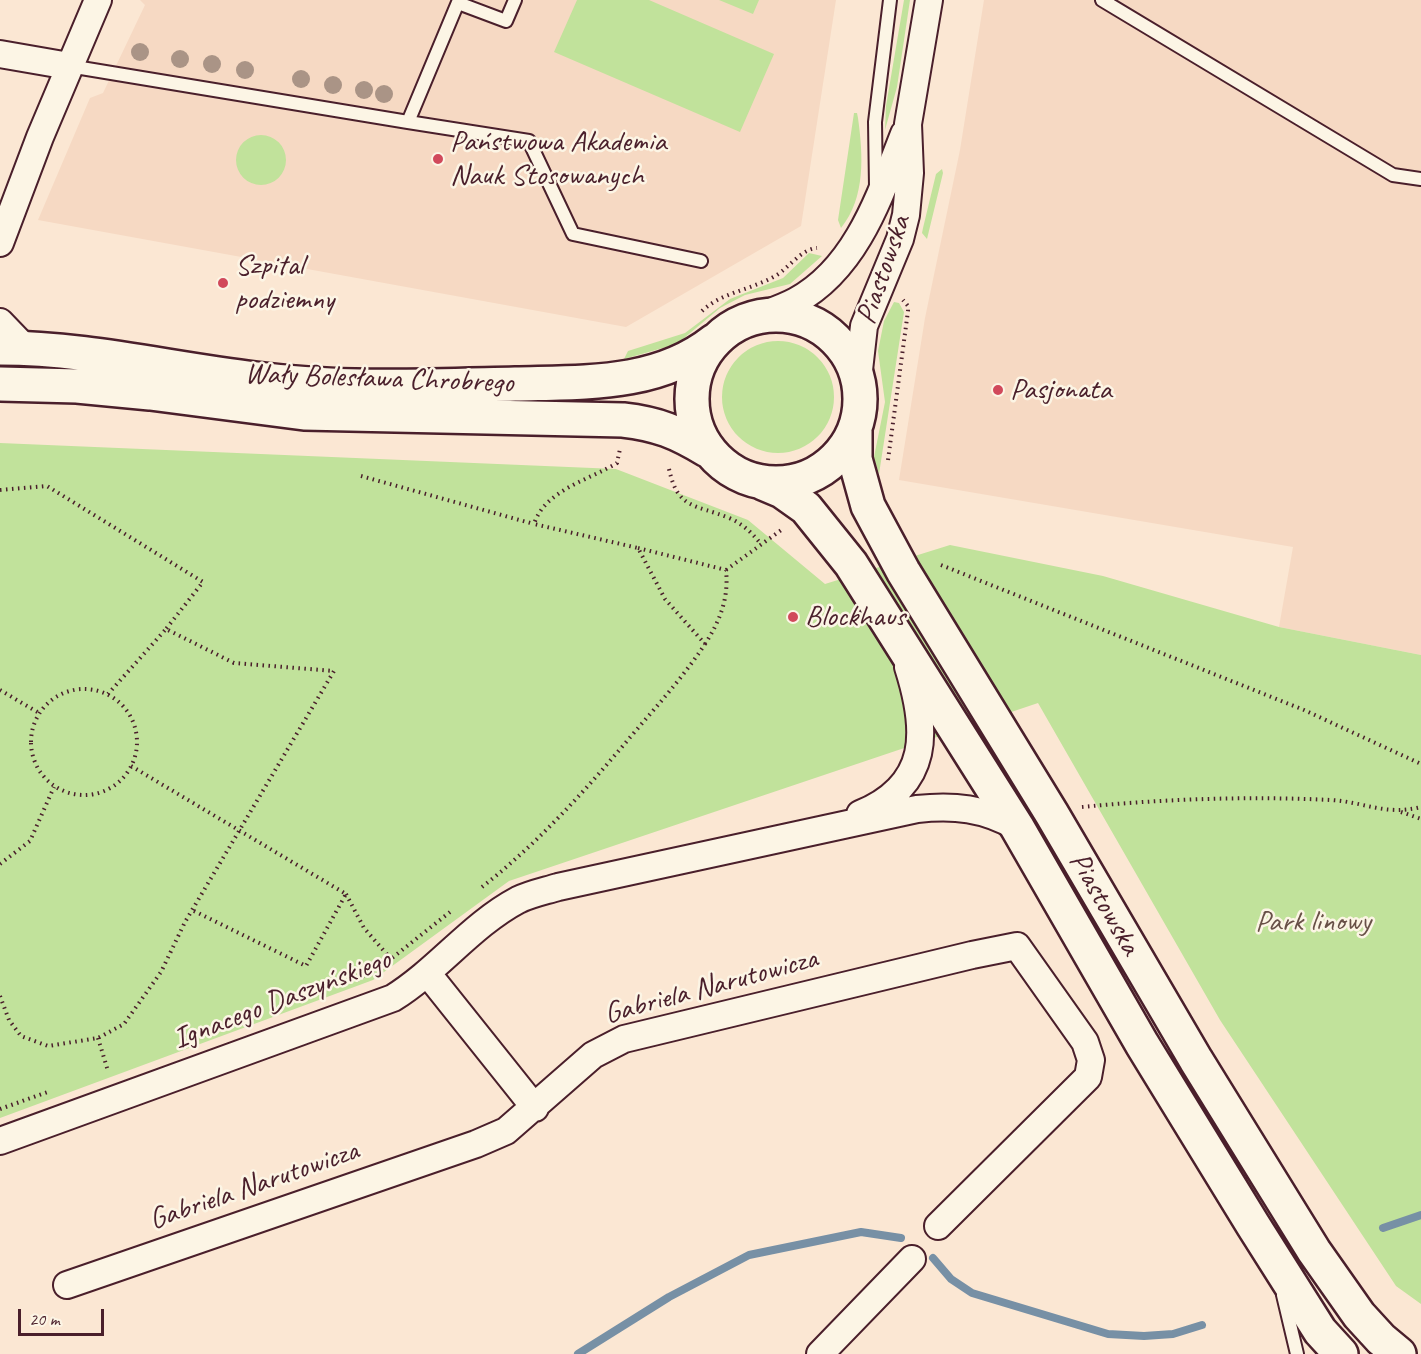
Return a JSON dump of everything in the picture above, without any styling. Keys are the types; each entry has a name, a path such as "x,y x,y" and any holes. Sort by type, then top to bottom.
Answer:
{"main road":[{"path":"790,316 820,327 844,350 858,379 860,407 855,431 840,454 818,473 785,484 763,483 741,476 722,464 707,450 693,418 692,383 700,361 714,341 734,326 757,317 790,316"},
{"name":"Wały Bolesława Chrobrego","path":"13,348 105,355 257,380 390,386 567,383 629,378 677,364 714,341"},
{"name":"Wały Bolesława Chrobrego","path":"0,384 77,386 140,392 304,413 623,420 667,428 688,436 707,450"},
{"name":"Piastowska","path":"855,431 855,459 868,506 903,571 1052,814 1196,1060 1314,1251 1359,1315 1400,1354"},
{"name":"Piastowska","path":"763,483 795,499 818,519 851,564 1017,827 1142,1044 1271,1254 1320,1330 1341,1354"}],"street":[{"path":"0,243 69,66 98,0"},
{"name":"Piastowska","path":"858,379 864,326 900,239 906,215 910,173 908,124 929,0"},
{"path":"0,54 69,66"},
{"name":"Piastowska","path":"757,317 798,300 826,279 849,253 877,200 908,124"},
{"path":"0,322 13,348"},
{"name":"Ignacego Daszyńskiego","path":"813,833 870,810 898,791 919,759 922,735 919,707 898,640"},
{"name":"Ignacego Daszyńskiego","path":"0,1141 393,998 421,979 492,917 520,899 558,887 917,809 966,807 986,812 1017,827"},
{"name":"Gabriela Narutowicza","path":"67,1285 476,1144 506,1131 593,1055 624,1039 1017,946 1085,1042 1091,1060 1088,1077 938,1226"},
{"path":"421,979 535,1108"},
{"path":"820,1354 912,1259"}],"lane":[{"path":"408,122 458,1 506,21 515,0"},
{"path":"877,200 875,122 890,0"},
{"path":"1102,0 1393,175 1421,179"},
{"path":"69,66 529,141 573,234 701,261"},
{"path":"1271,1254 1297,1354"}],"path":[{"path":"534,524 540,508 565,489 617,463 623,420"},
{"path":"669,469 674,489 688,505 729,518 747,528 761,544"},
{"path":"361,476 534,524 726,570"},
{"path":"0,490 47,486 203,582 166,629 108,694"},
{"path":"726,570 789,524"},
{"path":"638,548 665,598 705,644"},
{"path":"941,565 1304,710 1421,764"},
{"path":"481,888 542,834 608,763 686,673 716,626 728,587 726,570"},
{"path":"0,996 9,1020 21,1036 48,1046 98,1038 124,1024 161,972 192,910 334,671 234,663 166,629"},
{"path":"74,689 91,689 108,694 122,705 132,720 137,737 136,755 117,785 101,793 83,796 66,793 54,786 38,770 31,755 30,737 39,713 58,695 74,689"},
{"path":"0,690 39,713"},
{"path":"131,766 346,894 364,928 391,959 421,979"},
{"path":"0,864 30,841 54,786"},
{"path":"1078,808 1256,799 1334,800 1400,812 1421,819"},
{"path":"1400,812 1421,807"},
{"path":"192,910 306,966 346,894"},
{"path":"352,982 391,959 455,909"},
{"path":"98,1038 108,1071"},
{"path":"98,1075 116,1068"},
{"path":"0,1109 54,1090"}],"shaded area":[{"name":"Państwowa Akademia Nauk Stosowanych","path":"140,0 836,0 801,226 626,327 38,220 90,98 103,93 145,5"},
{"path":"984,0 1421,0 1421,655 1279,627 1293,547 899,480 925,318 960,150"}],"green space":[{"path":"577,0 649,0 774,54 740,132 554,52"},
{"path":"719,0 759,0 753,14"},
{"path":"904,0 910,0 897,87 885,130 886,106"},
{"path":"854,113 857,113 860,132 861,175 855,203 841,228 838,220"},
{"path":"256,135 266,135 279,142 286,155 286,165 279,178 266,185 256,185 247,181 240,174 236,165 236,155 240,146 247,139"},
{"path":"942,169 943,173 927,239 922,233 923,228 936,174"},
{"path":"809,253 822,256 790,284 745,295 720,308 677,344 624,359 628,351 685,333 730,299 783,278"},
{"path":"894,302 899,303 904,312 879,474 874,457 885,402 878,351 884,321"},
{"path":"778,341 799,345 817,358 830,376 834,397 830,418 817,436 799,449 778,453 757,449 739,436 726,418 722,397 726,376 739,358 757,345"},
{"name":"Park linowy","path":"0,443 616,469 748,520 825,584 950,545 1103,576 1279,627 1421,655 1421,1304 1396,1286 1220,1020 1038,703 509,881 373,980 0,1118"}],"waterway":[{"path":"1383,1228 1421,1215"},
{"path":"578,1354 669,1297 749,1255 861,1232 901,1238"},
{"path":"933,1258 951,1279 972,1293 1108,1334 1144,1336 1173,1334 1202,1325"}],"place":[{"name":"Państwowa Akademia Nauk Stosowanych","path":"438,159"},
{"name":"Szpital podziemny","path":"223,283"},
{"name":"Pasjonata","path":"998,390"},
{"name":"Blockhaus","path":"793,617"}]}
